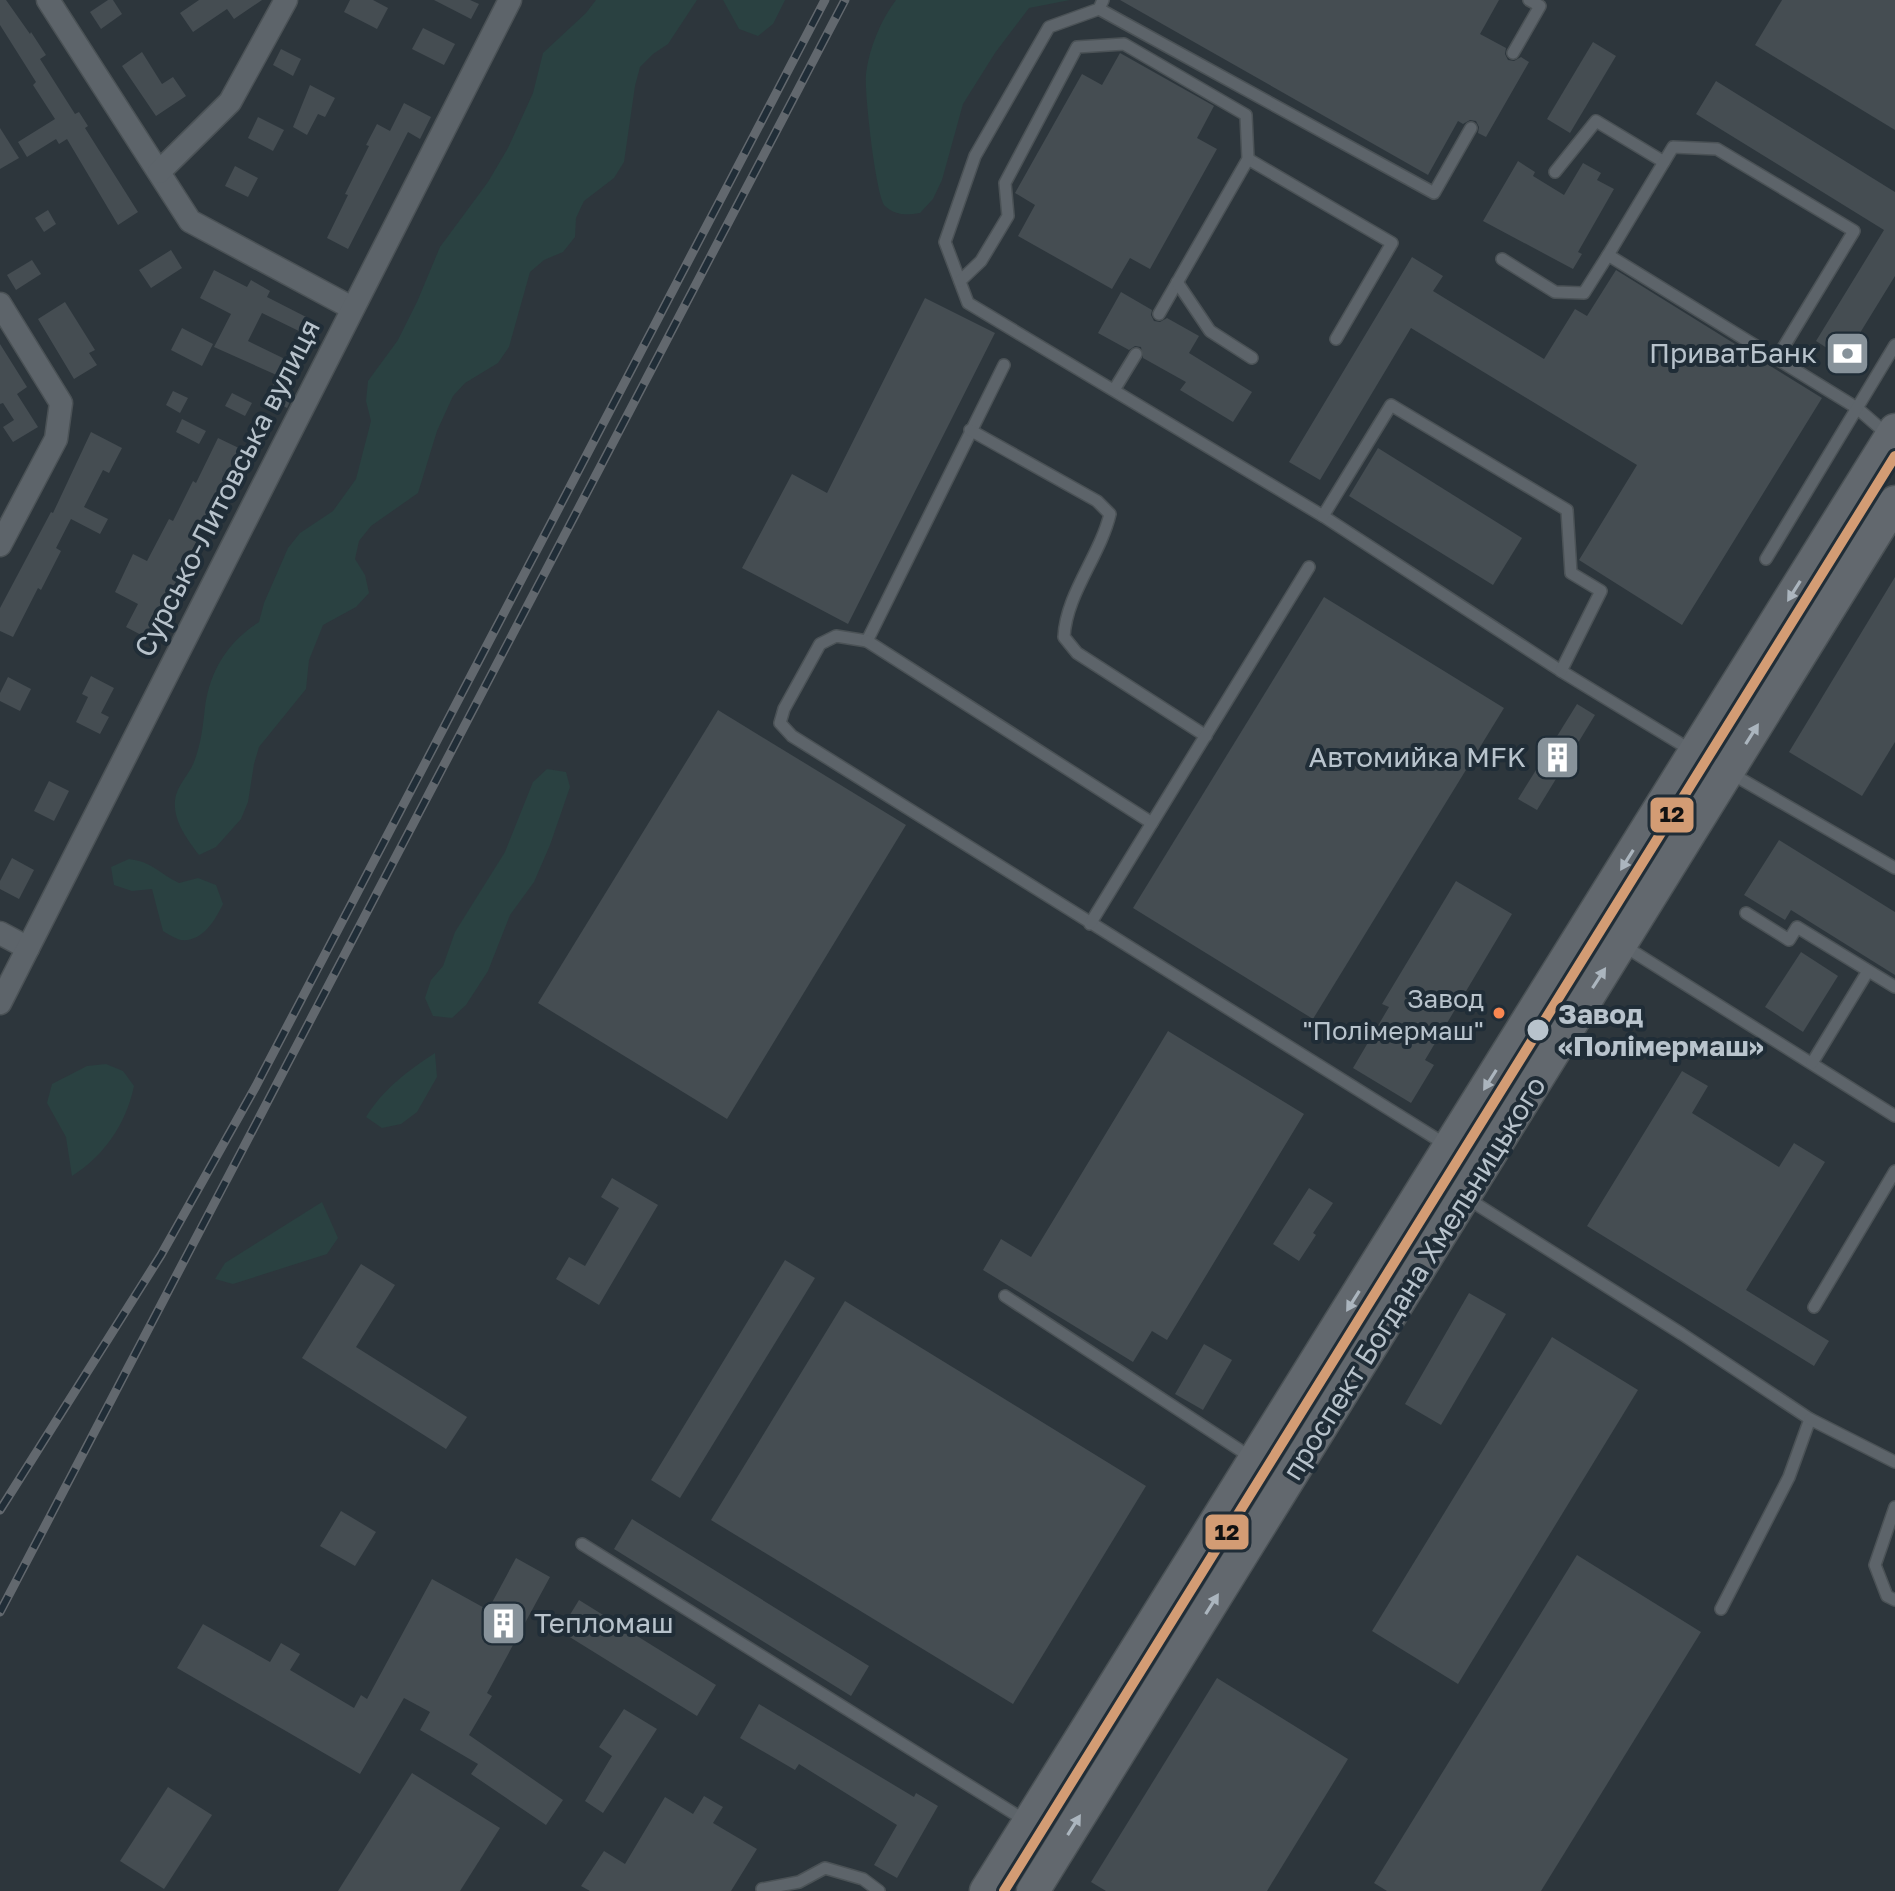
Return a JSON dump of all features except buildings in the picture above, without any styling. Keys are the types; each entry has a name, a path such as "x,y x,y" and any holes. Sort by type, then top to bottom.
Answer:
{"main road":[{"name":"проспект Богдана Хмельницького","path":"983,1886 1020,1836 1893,434"},
{"name":"проспект Богдана Хмельницького","path":"1033,1891 1895,502"}],"street":[{"path":"48,0 190,221 352,308"},
{"path":"159,172 230,102 286,0"},
{"name":"Сурсько-Литовська вулиця","path":"0,1003 510,0"},
{"path":"0,304 61,403 56,439 0,545"},
{"path":"0,933 28,948"}],"lane":[{"path":"1513,53 1540,6 1529,0"},
{"path":"1471,128 1434,193 1101,4 1049,27 975,156 945,242 968,303 1323,516 1561,671 1895,868"},
{"path":"960,281 981,261 1008,216 1005,183 1077,47 1124,44 1246,115 1248,159 1159,314"},
{"path":"1555,172 1596,121 1664,162"},
{"path":"1502,259 1555,292 1584,293 1673,147 1717,149 1854,231 1777,358"},
{"path":"1248,159 1392,243 1336,339"},
{"path":"1608,255 1857,408 1893,434"},
{"path":"1177,282 1210,331 1252,358"},
{"path":"1766,559 1895,345"},
{"path":"1114,390 1136,354"},
{"path":"867,641 1004,365"},
{"path":"1323,516 1391,405 1567,510 1571,573 1601,591 1561,671"},
{"path":"970,430 1097,501 1110,514 1106,530 1065,620 1064,637 1077,653 1206,736"},
{"path":"1090,924 1309,567"},
{"path":"1152,823 867,641 836,636 820,644 784,709 780,723 792,736 1449,1146"},
{"path":"1746,913 1789,940 1797,927 1895,987"},
{"path":"1621,944 1895,1116"},
{"path":"1812,1063 1868,971"},
{"path":"1814,1307 1895,1171"},
{"path":"1465,1197 1810,1419 1895,1462"},
{"path":"1005,1296 1255,1461"},
{"path":"1721,1609 1789,1477 1810,1419"},
{"path":"1895,1507 1875,1565 1887,1596 1895,1600"},
{"path":"582,1544 1020,1836"},
{"path":"762,1889 799,1882 825,1868 863,1879 879,1891"}],"green space":[{"path":"596,0 697,0 668,44 640,67 624,162 614,178 584,201 576,218 575,237 563,252 544,260 530,272 509,347 498,363 465,383 453,396 437,431 418,493 371,526 359,541 355,559 365,575 369,593 356,607 323,625 309,660 306,689 259,747 248,802 241,819 216,847 199,855 179,822 175,800 196,755 207,694 216,669 238,639 259,622 288,548 300,533 333,511 356,479 371,421 366,401 368,381 398,340 440,247 488,182 508,148 533,93 543,53"},
{"path":"723,0 785,0 773,24 758,36 739,29"},
{"path":"896,0 1070,0 1029,8 995,53 963,104 942,180 933,199 920,213 911,214 893,212 885,206 875,165 867,101 866,74 870,54 881,25"},
{"path":"547,769 566,772 570,787 534,882 510,915 488,971 466,1005 452,1018 433,1016 425,998 431,980 443,966 455,932 505,852 533,782"},
{"path":"129,859 150,865 179,883 198,878 216,885 223,904 207,929 189,940 163,931 152,889 132,891 114,885 111,867"},
{"path":"435,1053 437,1077 417,1112 401,1124 382,1128 366,1117 397,1081"},
{"path":"106,1064 123,1071 134,1086 130,1100 119,1126 104,1149 72,1176 66,1137 47,1103 52,1084 87,1066"},
{"path":"322,1202 338,1238 327,1254 233,1284 215,1279 225,1263"}],"railway":[{"path":"0,1510 161,1255 256,1086 825,0"},
{"path":"0,1612 845,0"}],"transit line":[{"name":"12","path":"1004,1891 1895,456"}],"place":[{"name":"ПриватБанк","path":"1848,353"},
{"name":"Автомийка MFK","path":"1557,757"},
{"name":"Завод \"Полімермаш\"","path":"1499,1013"},
{"name":"Завод «Полімермаш»","path":"1538,1030"},
{"name":"Тепломаш","path":"503,1623"}]}
